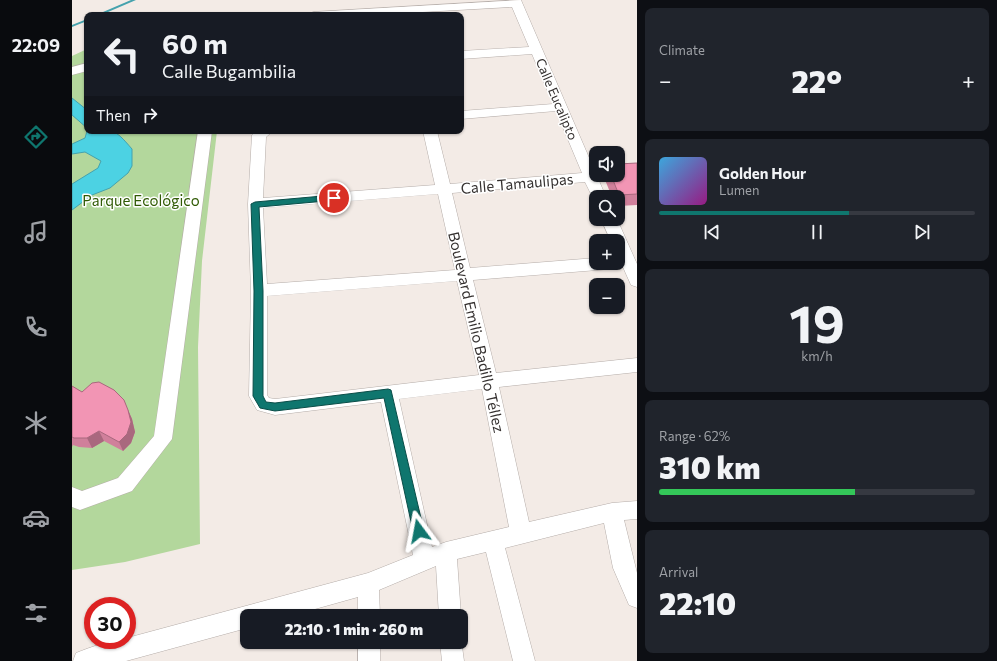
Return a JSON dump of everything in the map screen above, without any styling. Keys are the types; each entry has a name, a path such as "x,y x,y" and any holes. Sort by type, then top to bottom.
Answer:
{"street":[{"path":"351,12 516,1"},
{"name":"Calle Eucalipto","path":"516,1 562,107 589,174"},
{"path":"464,55 536,50"},
{"path":"72,71 84,68"},
{"path":"464,115 562,107"},
{"path":"72,496 80,501 125,485 163,440 205,134"},
{"path":"261,134 259,135 255,204 259,291 258,396 263,405 275,407 637,365"},
{"name":"Boulevard Emilio Badillo Téllez","path":"431,134 489,381 521,534"},
{"name":"Calle Tamaulipas","path":"255,204 589,177"},
{"path":"259,291 589,265"},
{"path":"625,265 637,281"},
{"path":"388,393 426,562"},
{"path":"274,609 368,584 426,562 446,552 612,512 637,510"},
{"path":"612,512 624,568 637,597"},
{"path":"493,540 524,661"},
{"path":"446,552 450,609"},
{"path":"368,584 369,609"},
{"path":"90,660 240,618"},
{"path":"369,649 369,661"},
{"path":"452,649 453,661"}],"green space":[{"name":"Parque Ecológico","path":"84,50 84,134 217,134 202,261 198,347 200,544 125,562 72,570 72,56"}],"water":[{"path":"72,98 84,108 84,125 72,115"},
{"path":"86,134 117,134 132,149 132,166 128,173 110,188 92,195 72,210 72,184 98,168 101,161 85,152 72,154 72,144 85,138"}],"building":[{"path":"637,163 637,194 625,195 625,190 617,190 614,182 625,182 625,164"},
{"path":"99,382 114,390 124,400 128,410 131,422 127,434 119,442 99,431 87,438 72,437 72,386 82,392 92,383"}],"waterway":[{"path":"105,12 134,0"},
{"path":"72,26 84,21"}],"route":[{"path":"334,198 255,204 259,291 258,396 263,405 275,407 388,393 419,531"}]}
